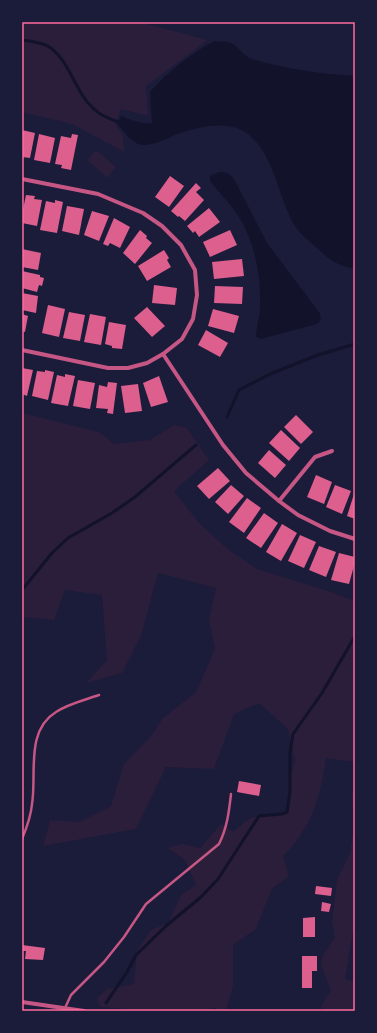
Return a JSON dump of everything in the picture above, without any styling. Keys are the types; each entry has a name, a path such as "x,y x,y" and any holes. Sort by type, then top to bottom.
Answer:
{"street":[{"path":"22,180 98,194 143,213 162,226 181,245 194,270 197,295 193,319 182,339 163,354 147,363 128,368 108,368 22,350"},
{"path":"163,354 223,445 246,473 298,515 330,531 355,539"},
{"path":"279,501 315,457 332,451"},
{"path":"22,1002 84,1011"}],"lane":[{"path":"22,839 33,802 35,744 43,723 56,712 99,695"},
{"path":"65,1008 71,995 104,962 120,942 146,904 219,844 225,832 231,794"}],"shaded area":[{"path":"22,22 139,22 208,40 146,86 148,116 121,109 115,124 123,136 124,152 72,124 22,112"},
{"path":"215,41 231,43 249,58 265,63 329,74 355,76 355,269 343,266 329,259 297,229 284,202 268,160 256,141 240,129 222,126 202,127 175,135 156,143 143,145 132,140 118,124 121,116 144,123 152,123 150,92 180,64"},
{"path":"96,150 116,167 107,178 87,160"},
{"path":"219,172 228,173 234,179 267,243 319,312 321,318 317,324 261,339 256,337 260,310 260,295 256,260 245,227 239,217 210,181 210,176"},
{"path":"22,413 99,432 114,444 150,440 174,425 187,428 209,460 174,491 199,523 230,551 257,569 355,601 355,762 326,758 320,789 310,819 296,842 283,856 289,876 272,889 256,929 233,945 233,986 226,1011 221,1011 213,1007 208,1011 147,1011 100,1007 97,998 107,989 134,984 137,951 151,930 168,923 181,895 196,885 185,860 168,848 182,844 200,848 221,824 233,832 250,818 288,812 289,784 295,760 288,729 259,703 234,714 214,769 166,767 136,829 43,846 50,820 79,822 111,806 124,764 152,735 162,719 196,692 215,649 209,620 216,588 158,573 141,636 122,673 86,683 107,660 102,595 65,590 54,620 22,617"},
{"path":"355,774 355,920 345,979 355,982 355,1011 322,1011 321,1006 331,990 321,965 322,957 335,938 332,922 337,880 350,853 354,827 352,797"}],"building":[{"path":"22,130 35,133 30,158 22,157"},
{"path":"39,134 55,138 50,163 34,160"},
{"path":"72,134 78,135 71,170 61,168 62,165 55,164 61,136 71,138"},
{"path":"170,176 184,186 169,207 155,197"},
{"path":"196,183 201,188 196,192 204,200 185,221 171,211"},
{"path":"26,195 35,196 34,199 42,200 37,226 22,223 22,214"},
{"path":"55,200 63,202 57,233 40,230 46,201 55,203"},
{"path":"67,206 84,209 79,235 62,231"},
{"path":"209,208 220,222 199,237 195,231 193,233 187,226"},
{"path":"92,211 109,216 99,241 84,235"},
{"path":"114,218 130,227 120,248 110,243 108,246 103,244"},
{"path":"140,230 152,243 135,264 123,253"},
{"path":"230,230 237,245 210,257 203,242"},
{"path":"22,249 41,253 38,270 22,267"},
{"path":"164,250 169,258 167,260 171,267 147,281 138,266"},
{"path":"242,259 244,276 214,279 212,262"},
{"path":"22,271 40,275 40,277 44,278 42,286 39,285 37,292 22,288"},
{"path":"154,285 177,288 175,305 152,303"},
{"path":"215,286 243,287 242,304 214,303"},
{"path":"22,293 38,296 36,313 22,310"},
{"path":"48,305 65,309 59,337 42,333"},
{"path":"147,307 165,326 152,337 134,318"},
{"path":"213,309 239,316 234,333 208,326"},
{"path":"69,312 85,315 80,341 63,338"},
{"path":"22,314 28,316 25,332 22,331"},
{"path":"90,314 106,317 101,345 84,342"},
{"path":"109,322 126,325 122,349 112,348 112,346 105,344"},
{"path":"206,330 228,343 220,357 198,345"},
{"path":"22,368 33,370 27,396 22,394"},
{"path":"45,370 54,372 48,400 32,396 37,371 45,372"},
{"path":"65,374 75,376 68,406 51,403 57,375 65,377"},
{"path":"159,376 168,402 151,407 143,383"},
{"path":"78,380 95,383 90,409 73,406"},
{"path":"108,382 117,383 113,414 107,413 108,409 96,408 99,385 107,387"},
{"path":"138,384 142,411 125,413 121,386"},
{"path":"296,415 313,432 301,444 284,427"},
{"path":"281,430 300,448 289,461 269,443"},
{"path":"269,450 286,465 275,478 258,463"},
{"path":"218,468 230,481 209,499 197,486"},
{"path":"316,475 332,482 324,504 307,497"},
{"path":"231,485 244,496 228,514 215,502"},
{"path":"335,485 351,491 342,514 326,507"},
{"path":"355,491 355,519 347,516"},
{"path":"247,498 261,508 244,533 229,522"},
{"path":"264,513 278,523 261,548 246,538"},
{"path":"282,524 297,533 281,561 266,552"},
{"path":"300,535 316,542 304,568 288,561"},
{"path":"319,546 336,552 326,577 309,570"},
{"path":"339,553 355,557 349,584 331,580"},
{"path":"239,781 261,785 259,796 237,792"},
{"path":"316,886 332,888 331,896 315,894"},
{"path":"322,902 331,904 329,912 321,911"},
{"path":"315,917 315,937 303,937 303,918"},
{"path":"22,945 45,948 43,960 25,959 26,951 22,951"},
{"path":"302,956 317,956 317,971 312,971 312,988 302,988"}],"waterway":[{"path":"22,40 46,45 54,51 61,58 87,102 100,114 121,123"},
{"path":"227,417 239,390 270,374 318,355 355,344"},
{"path":"22,590 52,553 68,538 112,513 135,497 196,445"},
{"path":"106,1003 127,972 136,955 166,926 201,897 218,879 259,816 282,814 287,812 290,792 290,753 293,734 322,693 355,636"}]}
